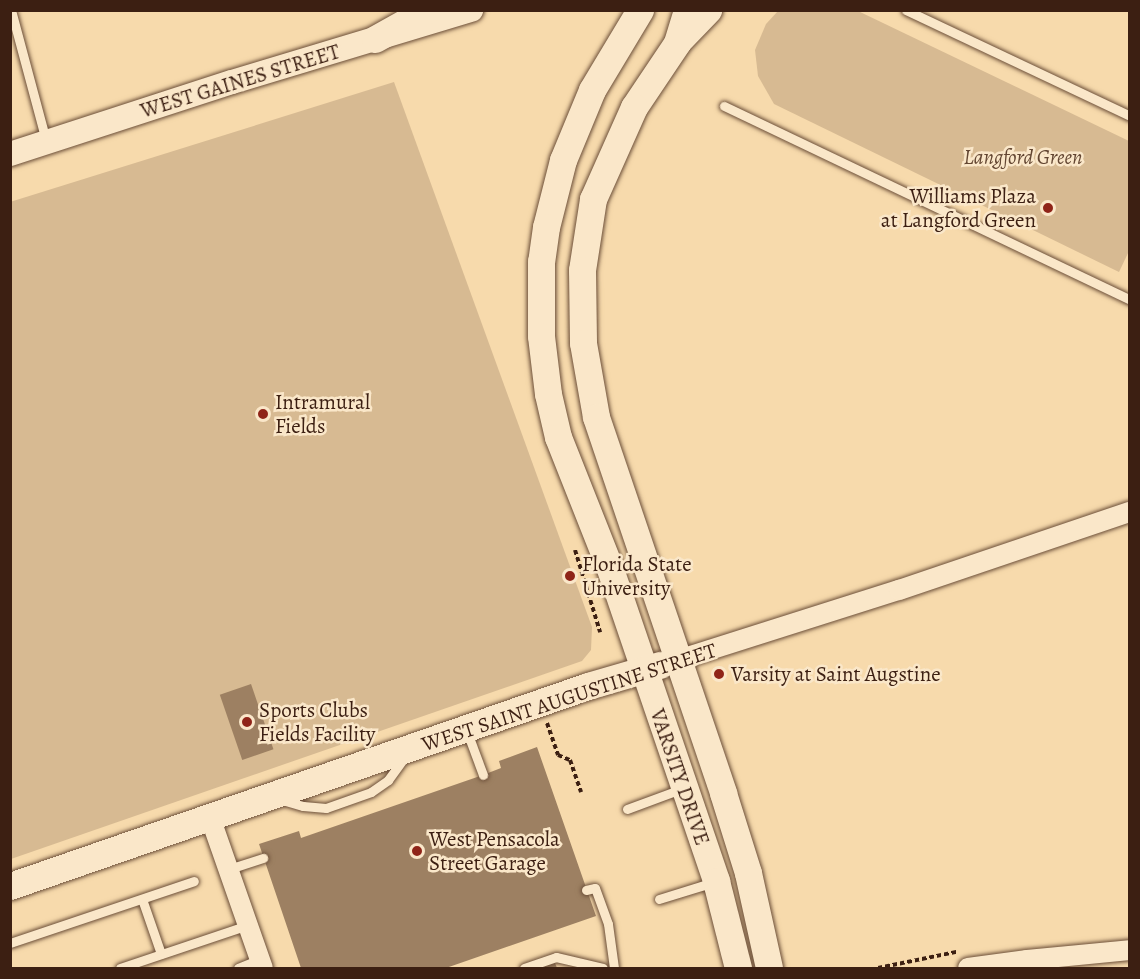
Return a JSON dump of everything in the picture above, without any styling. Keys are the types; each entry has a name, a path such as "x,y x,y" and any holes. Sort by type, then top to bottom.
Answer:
{"main road":[{"path":"375,39 427,10"},
{"name":"VARSITY DRIVE","path":"640,10 592,90 566,151 546,227 540,301 544,367 558,437 605,556 716,881 738,969"},
{"name":"VARSITY DRIVE","path":"687,10 676,43 634,107 593,199 582,270 581,306 588,379 596,417 747,873 769,969"},
{"path":"676,43 708,10"},
{"name":"WEST SAINT AUGUSTINE STREET","path":"10,886 466,728 678,660"}],"street":[{"name":"WEST GAINES STREET","path":"10,154 232,82 471,10"},
{"name":"WEST SAINT AUGUSTINE STREET","path":"678,660 1130,512"},
{"path":"210,817 261,964"},
{"path":"968,969 1027,960 1130,950"}],"lane":[{"path":"11,10 46,142"},
{"path":"906,10 1130,116"},
{"path":"724,106 1130,300"},
{"path":"466,728 483,775"},
{"path":"627,809 683,788"},
{"path":"229,869 263,858"},
{"path":"10,944 194,881"},
{"path":"659,899 716,881"},
{"path":"586,890 595,888 608,924 614,969"},
{"path":"142,898 161,954"},
{"path":"120,969 248,925"},
{"path":"524,969 556,957 603,969"},
{"path":"238,969 261,964"}],"path":[{"path":"546,723 558,755 570,760 581,792"}],"green space":[{"name":"Langford Green","path":"778,11 858,11 1129,141 1129,251 1119,272 774,104 758,76 755,50 766,24"},
{"name":"Intramural Fields","path":"394,82 592,627 591,650 582,661 11,859 10,202"}],"building":[{"name":"Sports Clubs Fields Facility","path":"251,684 273,749 242,760 220,695"},
{"name":"West Pensacola Street Garage","path":"537,747 596,916 446,968 301,968 259,844 299,831 301,838 483,775 501,768 499,761"},
{"path":"555,963 557,968 539,968"}],"place":[{"name":"Williams Plaza at Langford Green","path":"1048,208"},
{"name":"Intramural Fields","path":"263,414"},
{"name":"Florida State University","path":"570,576"},
{"name":"Varsity at Saint Augstine","path":"719,674"},
{"name":"Sports Clubs Fields Facility","path":"247,722"},
{"name":"West Pensacola Street Garage","path":"417,851"}]}
